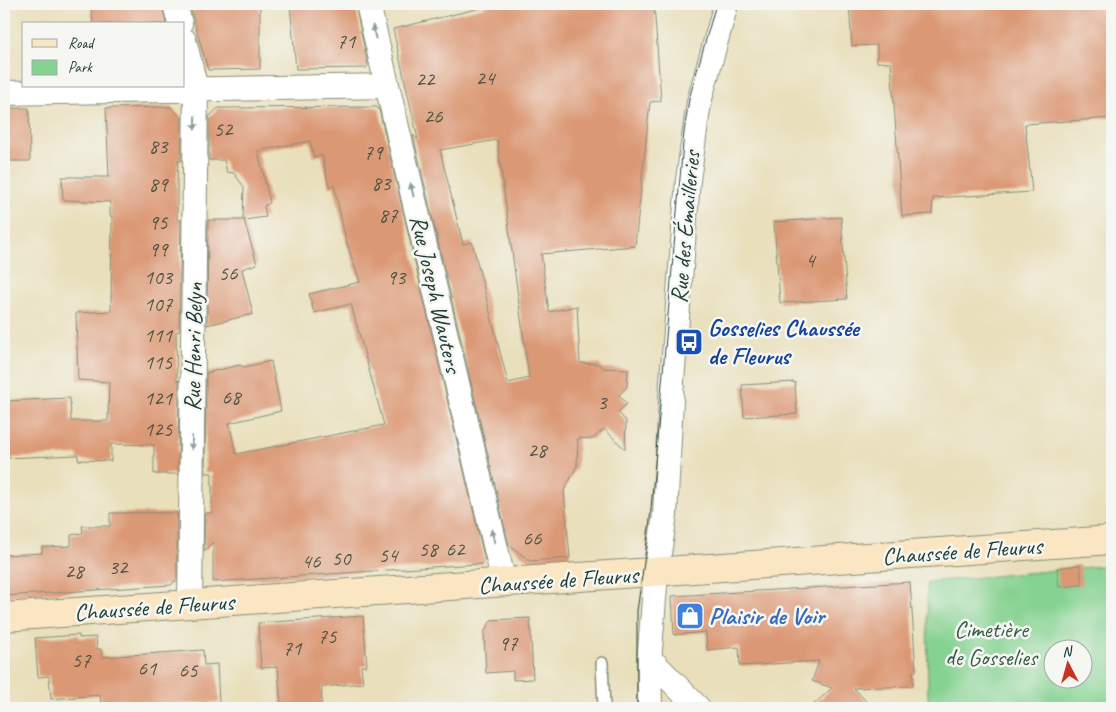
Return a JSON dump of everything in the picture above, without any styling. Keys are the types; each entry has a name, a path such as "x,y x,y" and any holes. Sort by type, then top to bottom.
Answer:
{"main road":[{"name":"Chaussée de Fleurus","path":"4,617 1112,540"}],"street":[{"path":"175,4 180,22"},
{"name":"Rue Joseph Wauters","path":"368,4 504,583"},
{"name":"Rue des Émailleries","path":"650,708 649,663 656,573 665,515 672,381 693,133 699,102 726,4"},
{"name":"Rue Henri Belyn","path":"185,44 196,89 190,605"},
{"path":"4,93 387,86"},
{"path":"649,663 655,664 698,708"}],"lane":[{"path":"602,663 604,708"}],"green space":[{"name":"Cimetière de Gosselies","path":"1112,565 1112,708 928,708 927,582"}],"building":[{"path":"91,4 162,4 166,22 93,22"},
{"path":"189,4 260,4 260,69 208,70"},
{"path":"290,4 355,4 368,65 366,68 296,69"},
{"path":"484,4 654,4 661,101 650,102 635,246 541,254 549,312 577,306 580,363 599,364 603,368 628,369 627,387 619,395 627,404 618,412 626,421 625,449 604,429 593,439 578,438 577,466 564,491 570,558 530,561 509,545 413,135 418,139 393,29 485,7","holes":["497,140 529,378 508,383 472,242 463,244 440,150"]},
{"path":"849,4 1112,4 1112,118 1025,124 1032,192 933,198 932,214 902,216 891,63 877,62 877,45 852,46"},
{"path":"171,107 182,118 181,161 178,161 177,183 177,220 181,220 179,331 176,332 177,381 179,380 178,474 154,474 154,445 111,444 111,461 78,460 78,455 4,458 4,401 70,398 71,421 108,421 109,382 78,380 76,313 111,311 112,216 110,216 110,202 63,200 62,177 109,177 106,108"},
{"path":"376,107 379,109 485,561 482,564 213,582 213,542 204,551 205,513 212,513 212,473 205,473 206,373 240,365 244,367 271,361 281,411 229,423 236,454 384,425 351,304 314,313 309,294 360,282 346,241 334,186 329,187 322,155 314,157 310,141 258,151 270,203 264,206 266,217 244,220 257,264 242,269 253,314 207,325 208,220 243,220 244,187 234,173 227,172 224,160 209,160 209,117 218,108"},
{"path":"4,108 29,108 30,161 4,161"},
{"path":"841,217 847,299 780,303 774,222"},
{"path":"795,382 797,414 744,417 742,385"},
{"path":"110,513 177,513 177,579 171,585 4,596 4,555 42,553 42,547 71,546 71,535 83,533 82,526 110,526"},
{"path":"1080,565 1082,585 1059,587 1057,568"},
{"path":"910,582 916,671 913,672 913,686 854,688 872,708 810,708 832,688 812,681 819,661 740,666 739,647 707,650 706,632 674,635 672,596"},
{"path":"363,616 367,666 361,666 363,683 322,687 321,707 281,708 278,667 261,668 258,623"},
{"path":"530,618 533,679 513,680 513,671 486,673 484,633 491,620"},
{"path":"79,635 79,638 96,637 97,649 101,649 102,657 203,650 204,665 217,664 219,702 175,705 176,708 101,708 100,695 51,699 49,676 38,677 35,638"}],"tram line":[{"path":"637,708 637,611 650,520 684,132 689,99 716,4"}],"place":[{"name":"Gosselies Chaussée de Fleurus","path":"689,342"},
{"name":"Plaisir de Voir","path":"690,616"}]}
